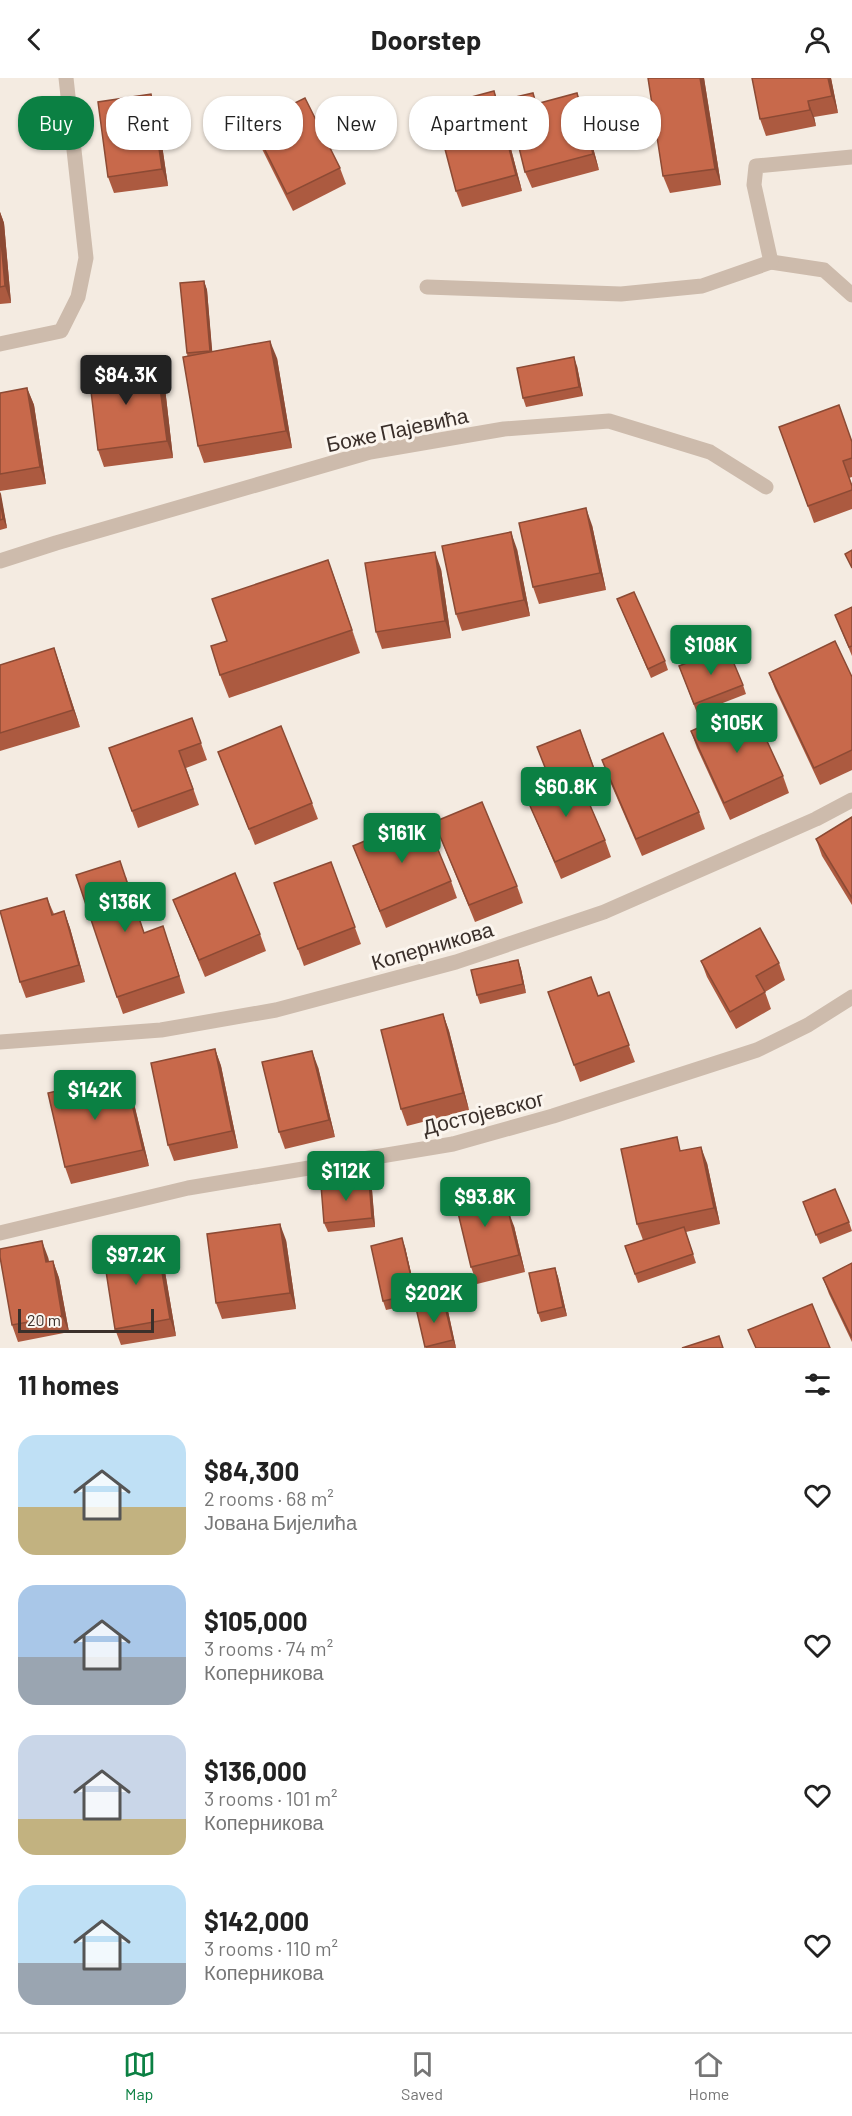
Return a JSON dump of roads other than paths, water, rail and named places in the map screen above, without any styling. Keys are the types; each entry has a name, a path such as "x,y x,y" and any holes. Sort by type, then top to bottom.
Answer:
{"street":[{"path":"0,345 61,331 78,297 86,258 66,78"},
{"path":"771,262 754,185 756,166 852,157"},
{"path":"427,287 621,294 702,286 771,262 824,270 852,295"},
{"name":"Боже Пајевића","path":"0,561 370,452 504,429 609,421 710,452 766,487"},
{"name":"Коперникова","path":"0,1042 161,1030 276,1010 456,962 604,912 816,819 852,800"},
{"name":"Достојевског","path":"0,1233 188,1188 453,1144 553,1116 757,1050 808,1025 852,997"}]}
